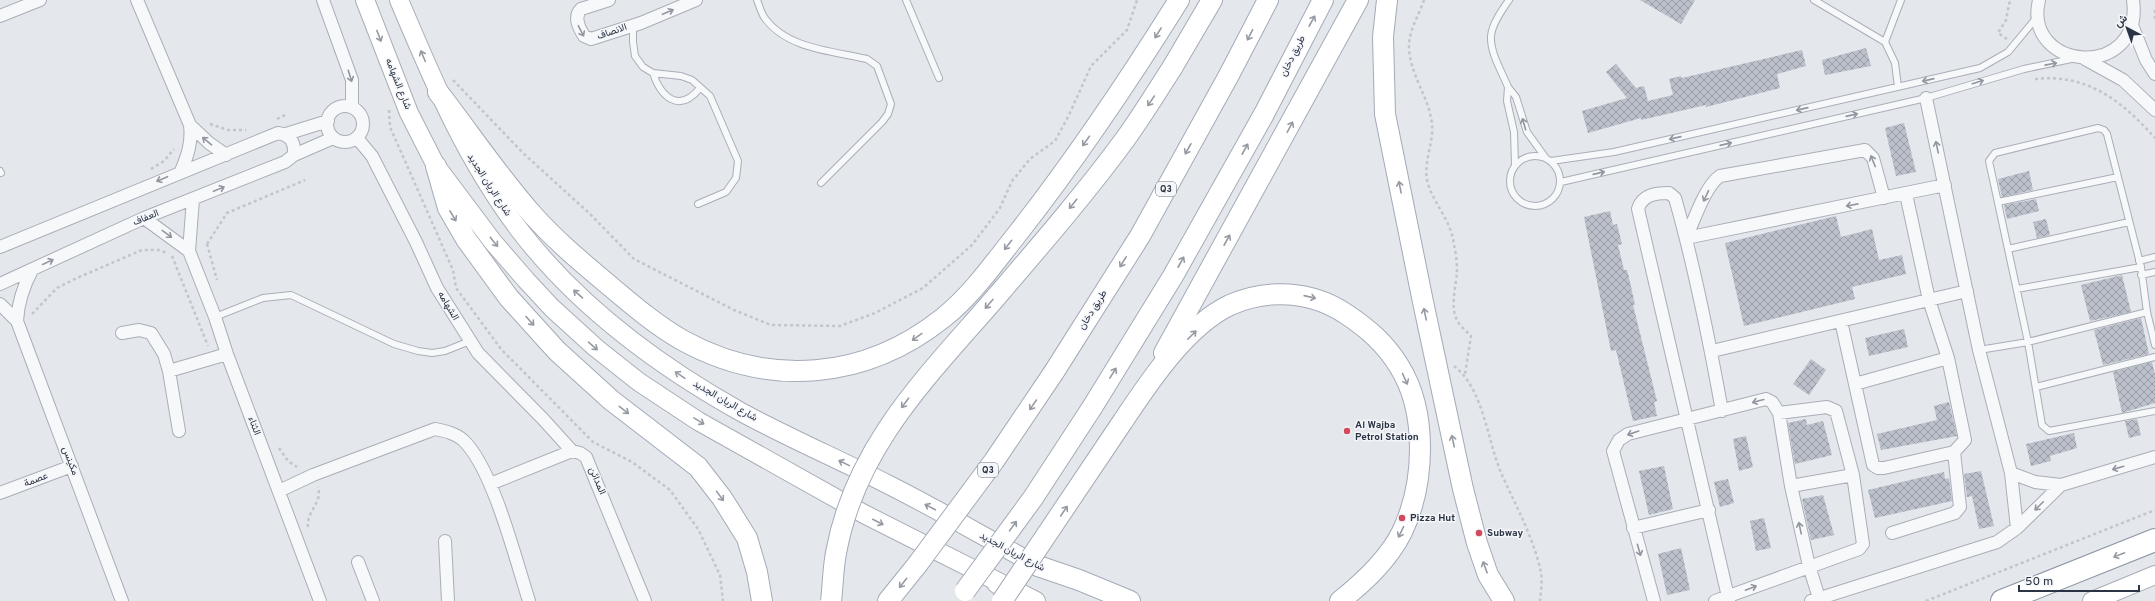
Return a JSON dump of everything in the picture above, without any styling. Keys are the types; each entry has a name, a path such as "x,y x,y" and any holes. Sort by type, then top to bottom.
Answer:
{"highway":[{"path":"2002,601 2155,540"}],"main road":[{"name":"شارع الشهامه","path":"365,0 409,113 436,166"},
{"path":"399,0 438,92 532,214 566,248 658,325 707,352 743,364 790,372 818,372 844,367 882,356 912,341 944,317 975,288 1041,204 1098,124 1179,0"},
{"path":"831,601 836,553 844,522 866,465 890,423 919,385 1003,288 1121,144 1172,68 1212,0"},
{"name":"طريق دخان","path":"888,601 994,461 1054,372 1140,236 1268,0"},
{"name":"طريق دخان","path":"962,596 1033,498 1093,406 1173,276 1264,114 1323,0"},
{"path":"1140,397 1288,131 1358,0"},
{"path":"1387,0 1383,37 1387,122 1422,302 1463,489 1477,543 1488,575 1504,601"},
{"name":"شارع الريان الجديد","path":"438,92 469,156 522,232 575,291 644,350 692,382 742,412 891,486 1038,566 1107,601"},
{"path":"436,166 493,242 552,308 596,348 639,382 698,421 999,592 1025,601"},
{"path":"436,166 448,208 466,239 509,298 557,351 611,400 698,467 722,498 747,538 757,572 762,601"},
{"path":"999,592 1140,397 1176,351 1195,331 1229,306 1247,299 1287,294 1309,296 1332,304 1364,325 1377,337 1400,367 1408,384 1417,419 1420,456 1410,512 1396,542 1378,566 1362,583 1340,601"},
{"path":"1038,566 1080,580 1130,601"},
{"path":"2092,601 2155,575"},
{"path":"999,592 1036,601"}],"street":[{"path":"0,16 40,0"},
{"path":"137,0 190,125 192,139 181,171"},
{"path":"323,0 352,80 352,107"},
{"name":"الانصاف","path":"608,0 581,9 578,12 577,17 579,27 584,36 591,39 633,25 641,24 696,0"},
{"path":"2039,0 2038,16 2042,31 2050,44 2063,53 2081,59 2123,80 2155,110"},
{"path":"2081,59 2105,55 2122,43 2132,26 2134,10 2133,0"},
{"path":"2132,26 2146,60 2155,74"},
{"path":"1926,98 1979,350 2011,473 2017,528"},
{"path":"346,106 352,107 357,110 363,122 363,128 357,138 345,142 333,138 327,127 328,121 334,110 346,106"},
{"path":"0,246 181,171 226,155 278,133 286,134 328,121"},
{"path":"190,125 209,143 226,155"},
{"path":"286,134 292,141 294,155"},
{"name":"العفاف","path":"0,284 144,218 285,162 294,155 333,138"},
{"name":"الشهامه","path":"357,138 372,156 416,242 437,288 478,353 543,419 572,451"},
{"path":"1686,238 1709,189 1714,180 1720,176 1865,150 1873,158 1884,198"},
{"path":"1686,238 1945,185"},
{"path":"1722,411 1712,351 1686,238 1674,198 1669,192 1647,196 1640,203 1638,209 1688,418 1728,599"},
{"path":"1840,320 1873,465 1878,468 1954,452 1965,440 1948,358 1929,300 1906,194"},
{"name":"الثناء","path":"193,199 190,252 320,601"},
{"path":"144,218 190,252"},
{"name":"مكينس","path":"32,270 22,290 18,305 18,323 122,601"},
{"path":"1712,351 1967,291"},
{"name":"مكينس","path":"0,304 18,323"},
{"path":"122,333 139,330 151,333 164,354 169,370 179,431"},
{"path":"169,370 227,354"},
{"path":"1855,384 1948,358"},
{"path":"1654,601 1613,451 1619,440 1628,434 1766,399 1772,402 1778,413 1791,486 1815,600 1990,545 2008,536 2061,485"},
{"path":"1715,601 1728,599 1809,566 1854,552 1863,544 1853,475 1836,411 1827,407 1778,413"},
{"path":"278,491 313,475 435,429 450,432 462,439 470,448 490,484 529,601"},
{"path":"490,484 572,451"},
{"name":"المدائن","path":"572,451 580,453 586,457 645,600"},
{"path":"1892,533 1955,513 1960,507 1954,452"},
{"path":"2011,473 2035,482 2061,485 2155,457"},
{"name":"عصمة","path":"0,493 72,466"},
{"path":"1791,486 1853,475"},
{"path":"1633,528 1709,510"},
{"path":"445,541 448,601"},
{"path":"358,562 373,601"}],"lane":[{"path":"757,0 764,16 776,30 791,40 867,59 877,66 891,104 888,114 882,122 821,183"},
{"path":"906,0 939,78"},
{"path":"1509,0 1498,18 1491,36 1493,50 1508,87 1516,97 1527,132 1544,157"},
{"path":"1814,0 1885,42 1895,63 1898,87"},
{"path":"1885,42 1901,0"},
{"path":"1551,161 1614,152 1980,68 1999,59 2016,44 2038,16"},
{"path":"633,25 635,56 643,67 653,73 681,76 692,80 710,96 738,161 736,178 726,192 698,204"},
{"path":"1561,182 1926,98 2024,68 2081,59"},
{"path":"653,73 662,92 673,100 683,101 690,98 700,88"},
{"path":"1508,87 1507,101 1514,132 1515,165 1510,180 1511,188 1514,195 1526,205 1542,206 1555,197 1561,182 1560,174 1551,161 1544,157 1529,156 1515,165"},
{"path":"2155,345 2147,312 2140,264 2107,134 2104,130 2098,128 1995,152 1989,161 2028,342 2042,425 2049,432 2155,411"},
{"path":"1998,202 2118,177"},
{"path":"2008,249 2129,222"},
{"path":"2017,289 2140,264 2155,257"},
{"path":"2141,275 2155,272"},
{"path":"215,317 263,298 291,295 394,344 418,351 439,352 470,341"},
{"path":"1979,350 2028,342 2147,312"},
{"path":"2036,387 2155,357"}],"path":[{"path":"449,76 523,153 590,214 634,259 734,310 771,325 840,326 875,314 923,288 972,245 1000,208 1012,181 1030,159 1055,141 1069,115 1091,66 1127,30 1137,0"},
{"path":"1424,0 1412,32 1410,54 1412,68 1427,104 1432,126 1427,165 1428,183 1432,195 1449,222 1454,244 1457,270 1454,308 1457,319 1471,336 1465,374"},
{"path":"2010,0 2006,20 1998,33 2016,44"},
{"path":"2155,10 2155,22"},
{"path":"2024,68 2026,80 2063,78 2096,89 2127,109 2155,138"},
{"path":"272,120 285,115"},
{"path":"150,169 164,161 190,125 212,124 228,130 244,131 250,128"},
{"path":"18,323 57,288 142,250 159,250 172,256 190,252 207,244 227,213 305,180"},
{"path":"207,244 228,312"},
{"path":"1455,372 1453,365 1465,374 1478,399 1491,447 1502,475 1526,526 1541,569 1540,601"},
{"path":"278,444 288,461 313,475 319,491 319,498 309,515 307,524 310,533"},
{"path":"1926,601 2155,510"}],"building":[{"path":"1640,0 1695,0 1681,24"},
{"path":"1866,48 1871,66 1825,75 1822,60"},
{"path":"1802,50 1806,66 1777,74 1780,88 1706,107 1706,105 1641,120 1641,118 1588,133 1582,111 1627,98 1606,72 1616,64 1636,88 1644,86 1648,101 1673,95 1669,79 1681,76 1682,78"},
{"path":"1904,123 1916,172 1896,176 1885,128"},
{"path":"2029,171 2033,190 2002,197 1998,179"},
{"path":"2036,199 2039,211 2007,219 2004,205"},
{"path":"1610,211 1613,225 1617,224 1622,244 1618,245 1624,270 1627,270 1630,282 1635,305 1633,305 1657,401 1654,402 1657,416 1633,421 1616,350 1611,351 1584,217"},
{"path":"1836,216 1841,237 1872,229 1879,260 1902,255 1906,274 1852,287 1855,299 1744,326 1725,243"},
{"path":"2046,219 2050,235 2037,238 2033,222"},
{"path":"2122,275 2131,312 2090,321 2081,285"},
{"path":"2141,318 2149,354 2103,365 2094,330"},
{"path":"1904,329 1908,347 1869,356 1865,338"},
{"path":"1811,359 1826,370 1809,395 1793,384"},
{"path":"2152,362 2155,374 2155,403 2122,413 2113,372"},
{"path":"1949,402 1957,436 1881,450 1877,434 1937,420 1934,406"},
{"path":"1806,419 1807,425 1823,421 1832,455 1795,464 1788,423"},
{"path":"2137,419 2141,435 2129,438 2125,421"},
{"path":"2074,433 2077,448 2050,456 2051,461 2031,466 2026,444"},
{"path":"1746,436 1753,467 1739,471 1733,439"},
{"path":"1664,466 1673,509 1649,515 1639,471"},
{"path":"1981,471 1994,526 1979,529 1972,496 1967,497 1964,474"},
{"path":"1944,472 1945,479 1949,478 1952,501 1875,518 1868,490"},
{"path":"1728,479 1734,503 1720,507 1714,482"},
{"path":"1823,495 1834,535 1811,540 1802,499"},
{"path":"1764,518 1771,548 1756,551 1750,521"},
{"path":"1681,548 1690,590 1667,595 1658,554"}],"place":[{"name":"Al Wajba Petrol Station","path":"1347,431"},
{"name":"Pizza Hut","path":"1402,518"},
{"name":"Subway","path":"1479,533"}]}
